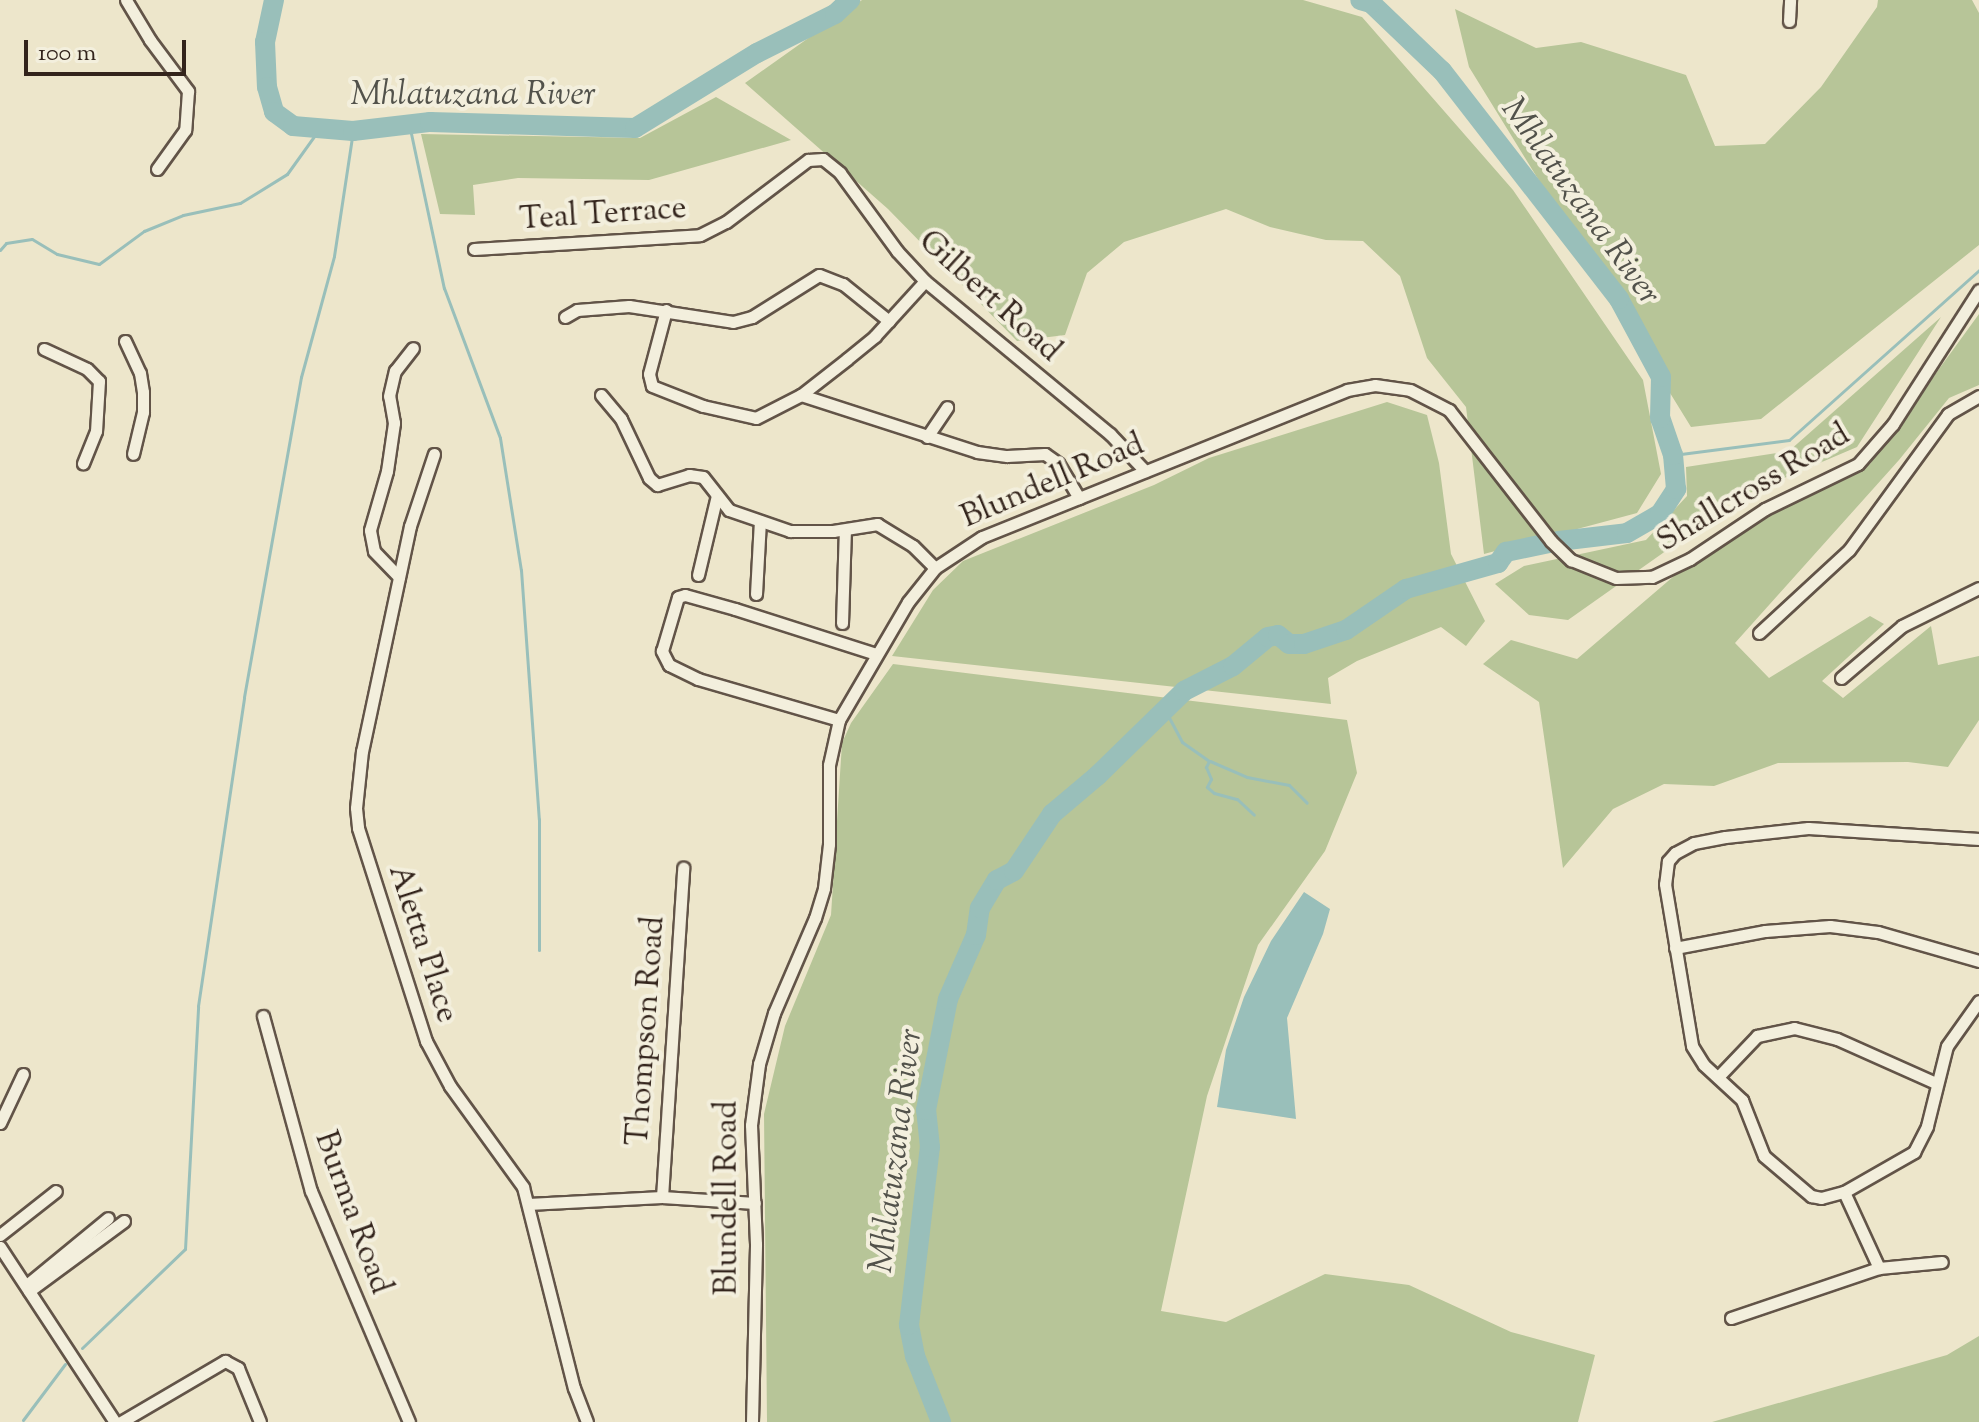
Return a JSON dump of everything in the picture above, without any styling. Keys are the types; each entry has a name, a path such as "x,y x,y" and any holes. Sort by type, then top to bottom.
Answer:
{"street":[{"path":"126,0 150,40 188,91 185,130 157,169"},
{"path":"1789,21 1790,0"},
{"name":"Gilbert Road","path":"808,160 823,159 840,173 897,251 925,281 1110,434 1145,471"},
{"name":"Teal Terrace","path":"474,249 700,235 726,222 808,160"},
{"path":"565,317 577,310 599,307 666,310 716,320 742,320 810,278 823,276 843,284 889,321"},
{"path":"666,310 649,374 650,383 655,388 745,418 765,416 801,395 889,321 925,281"},
{"name":"Shallcross Road","path":"1616,578 1663,574 1765,509 1858,464 1893,424 1979,290"},
{"path":"125,341 140,373 143,392 143,412 133,454"},
{"path":"399,577 374,551 370,530 389,459 394,423 389,396 395,371 413,348"},
{"path":"44,349 87,369 99,381 96,431 83,463"},
{"name":"Blundell Road","path":"752,1422 753,1093 774,1013 815,918 824,888 829,844 829,765 839,720 908,602 935,568 982,537 1347,390 1375,385 1410,390 1442,406 1467,430 1551,541 1571,560 1593,572 1616,578"},
{"path":"601,395 621,419 653,483 660,485 695,475 708,480 729,510 790,531 845,530 871,524 886,528 913,546 935,568"},
{"path":"801,395 927,437 994,455 1045,454 1058,463 1079,498"},
{"path":"1759,633 1849,550 1948,414 1979,396"},
{"path":"927,437 947,407"},
{"name":"Aletta Place","path":"434,454 410,526 362,751 356,808 358,828 426,1041 450,1086 514,1169 528,1204 574,1388 587,1422"},
{"path":"698,575 717,495"},
{"path":"756,594 760,521"},
{"path":"842,623 845,530"},
{"path":"1841,678 1902,626 1979,588"},
{"path":"839,720 698,679 669,665 662,651 678,597 685,595 735,609 876,654"},
{"path":"1979,839 1808,828 1736,836 1683,847 1668,861 1665,872 1692,1046 1697,1057 1742,1100 1764,1156 1780,1174 1811,1196 1821,1198 1844,1192 1914,1152 1927,1126 1947,1046 1979,1001"},
{"name":"Thompson Road","path":"662,1197 683,868"},
{"path":"1675,948 1765,931 1830,926 1878,932 1979,961"},
{"name":"Burma Road","path":"263,1016 311,1191 409,1422"},
{"path":"1718,1077 1757,1036 1804,1028 1936,1083"},
{"path":"0,1123 23,1074"},
{"path":"0,1235 56,1191"},
{"path":"1844,1192 1879,1268"},
{"path":"528,1204 662,1197 755,1203"},
{"path":"27,1288 108,1218"},
{"path":"27,1288 124,1221"},
{"path":"0,1247 115,1422"},
{"path":"1731,1318 1879,1268 1942,1262"},
{"path":"121,1422 225,1361 238,1368 260,1422"}],"green space":[{"path":"862,0 1303,0 1362,17 1513,190 1643,380 1661,474 1637,513 1484,554 1466,407 1427,358 1400,276 1363,241 1326,240 1270,227 1226,209 1124,242 1087,273 1065,335 1017,341 888,209 745,83"},
{"path":"1878,0 1972,0 1979,13 1979,245 1761,419 1691,427 1469,67 1455,9 1536,48 1581,42 1686,75 1715,146 1765,144 1821,87 1877,7"},
{"path":"716,97 791,140 649,180 518,178 473,185 475,215 440,214 421,134 640,138"},
{"path":"1979,314 1979,385 1949,398 1899,460 1735,643 1769,678 1870,616 1884,624 1822,681 1843,698 1931,626 1938,665 1979,656 1979,720 1948,767 1908,762 1778,763 1714,786 1664,784 1613,809 1563,868 1539,702 1483,664 1511,640 1577,659 1674,576 1775,507 1870,464"},
{"path":"1941,317 1857,447 1710,510 1670,548 1568,620 1529,615 1495,584 1524,566 1646,540 1687,496 1686,467 1789,451"},
{"path":"1387,402 1427,415 1439,463 1451,554 1485,621 1466,646 1441,627 1357,661 1328,678 1331,704 892,656 933,590 963,561 1154,485 1209,458"},
{"path":"893,664 1347,720 1357,773 1325,851 1258,945 1207,1096 1161,1311 1226,1322 1325,1274 1409,1285 1511,1332 1595,1355 1578,1422 767,1422 764,1114 785,1026 831,915 842,743 851,723"},
{"path":"1979,1336 1979,1422 1712,1422 1947,1355"}],"water":[{"path":"1304,892 1330,909 1323,934 1287,1018 1296,1119 1217,1107 1226,1050 1244,997 1271,941"}],"waterway":[{"name":"Mhlatuzana River","path":"274,0 265,42 267,87 274,112 293,126 353,131 430,122 635,128 757,53 835,14 850,0"},
{"name":"Mhlatuzana River","path":"941,1422 915,1356 909,1325 930,1147 926,1110 948,999 976,935 980,908 997,880 1014,871 1052,814 1097,776 1184,691 1233,666 1268,637 1278,635 1289,644 1304,644 1346,630 1406,589 1498,563 1506,552 1559,541 1627,533 1660,514 1676,489 1673,455 1660,418 1661,377 1619,299 1442,71 1371,3 1360,0"},
{"path":"409,124 444,288 500,438 521,570 539,819 539,950"},
{"path":"0,250 6,243 32,239 57,254 99,264 144,231 183,215 240,203 287,174 320,128"},
{"path":"82,1348 185,1249 198,1006 244,697 301,377 334,256 353,131"},
{"path":"1673,455 1789,440 1979,270"},
{"path":"1165,710 1182,742 1209,761 1206,767 1211,779 1207,787 1214,793 1237,799 1254,815"},
{"path":"1210,761 1247,777 1289,785 1307,803"},
{"path":"23,1420 65,1364"}]}
